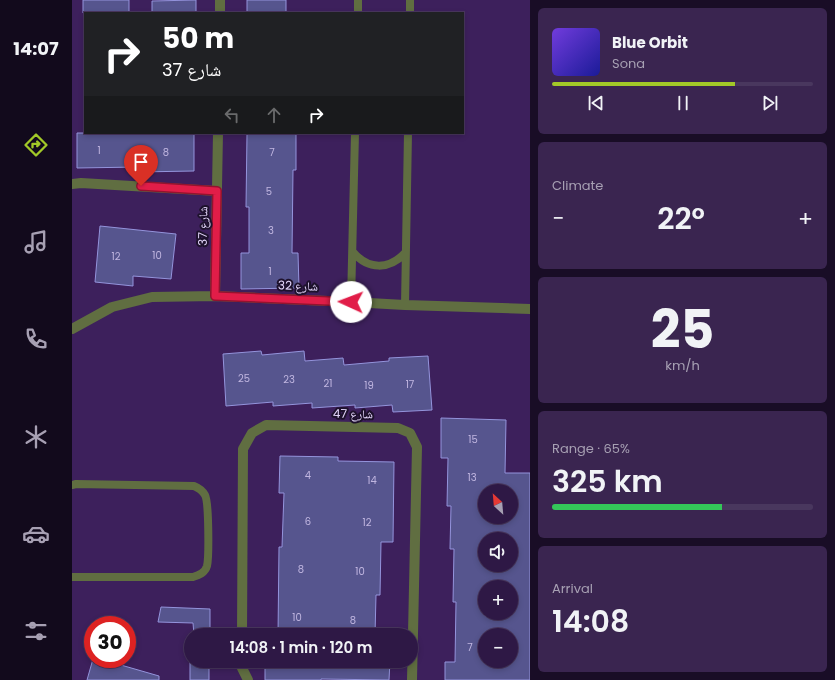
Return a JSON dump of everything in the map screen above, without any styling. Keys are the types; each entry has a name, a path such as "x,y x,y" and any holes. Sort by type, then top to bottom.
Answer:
{"street":[{"path":"220,0 220,12"},
{"name":"شارع 37","path":"215,296 218,134"},
{"path":"72,184 81,183 217,191"},
{"name":"شارع 32","path":"72,329 112,307 152,297 215,296 530,309"},
{"name":"شارع 47","path":"242,628 243,449 252,433 266,425 398,428 410,433 416,447 413,628"},
{"path":"242,668 248,680"},
{"name":"شارع 47","path":"412,668 412,680"}],"lane":[{"path":"358,0 358,12"},
{"path":"410,0 410,12"},
{"path":"351,302 355,134"},
{"path":"405,305 408,134"},
{"path":"353,252 364,262 379,266 394,263 405,253"},
{"path":"72,485 194,486 201,490 206,497 207,503 207,566 203,573 194,578 72,576"}],"building":[{"path":"83,0 129,0 129,12 83,13"},
{"path":"196,0 196,12 152,12 152,1"},
{"path":"247,0 286,0 286,12 247,12"},
{"path":"77,133 194,134 194,171 138,172 138,167 77,168"},
{"path":"247,134 296,134 296,170 293,170 292,253 298,253 299,288 241,289 241,253 249,253 249,207 246,207"},
{"path":"100,226 176,234 171,279 133,276 133,286 95,282"},
{"path":"261,351 262,355 304,351 305,361 343,358 344,365 389,361 389,358 428,356 432,410 393,412 392,405 355,408 355,405 312,408 312,403 273,406 273,402 226,406 223,354"},
{"path":"441,418 506,420 505,473 530,473 530,680 445,680 445,662 455,662 456,602 453,602 454,549 450,549 451,506 447,506 448,458 441,458"},
{"path":"280,456 338,457 338,461 394,462 393,542 381,542 380,595 376,595 375,628 278,628 279,547 282,547 284,493 279,493"},
{"path":"161,607 210,609 210,628 193,628 193,623 158,622"},
{"path":"90,668 131,668 159,676 159,680 87,680"},
{"path":"190,668 209,668 209,680 190,680"},
{"path":"265,668 390,668 389,680 265,680"}],"route":[{"path":"141,186 217,191 215,296 351,302"}]}
